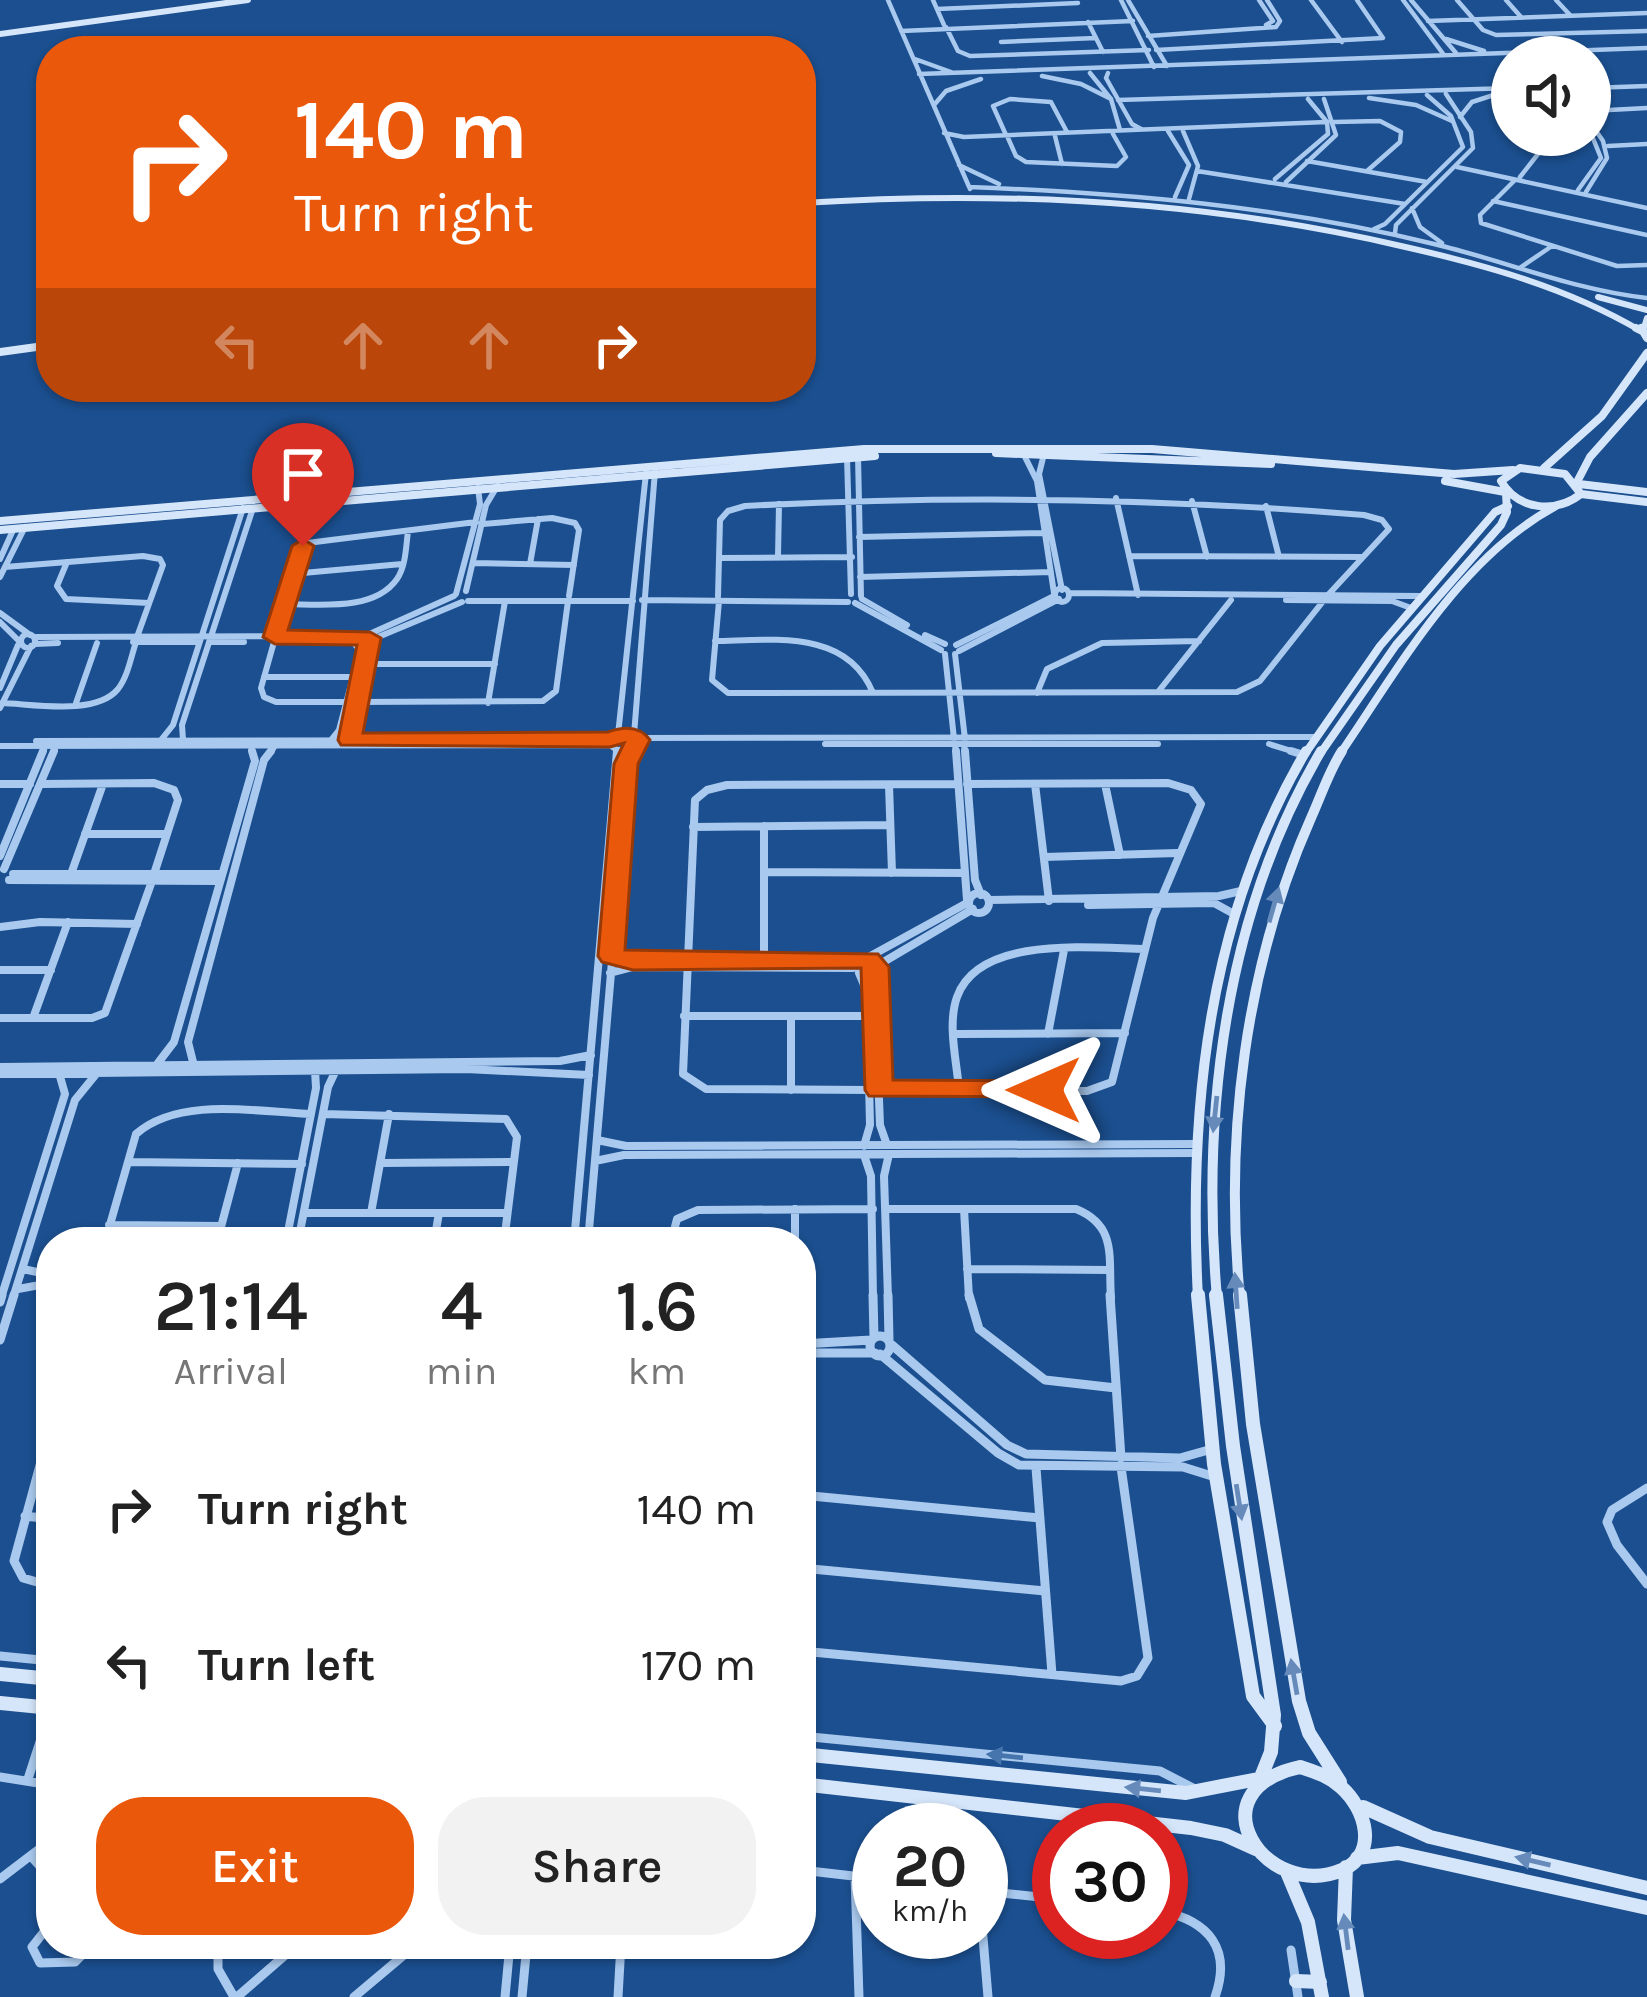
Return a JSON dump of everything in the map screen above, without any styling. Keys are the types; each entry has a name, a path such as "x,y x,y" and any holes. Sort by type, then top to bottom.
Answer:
{"street":[{"path":"0,32 209,0"},
{"path":"0,32 248,0"},
{"path":"888,0 971,191"},
{"path":"933,0 960,53 1008,56 1384,37 1357,0"},
{"path":"1124,0 1160,65"},
{"path":"1124,0 1144,28 1152,50"},
{"path":"1144,28 1272,23 1263,0"},
{"path":"1311,0 1342,42"},
{"path":"1407,0 1463,55"},
{"path":"1407,0 1444,54"},
{"path":"1457,0 1485,32 1498,36 1647,31"},
{"path":"1506,0 1521,17"},
{"path":"1556,0 1570,15"},
{"path":"937,8 1077,2 1103,52"},
{"path":"1428,21 1647,14"},
{"path":"900,28 1131,18"},
{"path":"945,26 1087,20"},
{"path":"993,26 1008,56"},
{"path":"1148,36 1157,31"},
{"path":"1399,58 1425,47 1432,36"},
{"path":"1001,42 1096,38"},
{"path":"1442,38 1491,52"},
{"path":"1294,44 1304,62"},
{"path":"1611,51 1647,50"},
{"path":"1444,54 1454,51"},
{"path":"1042,54 1052,72"},
{"path":"923,84 970,75 1160,65 1491,54"},
{"path":"919,74 936,78 1107,75 1491,56"},
{"path":"912,58 970,75"},
{"path":"1067,132 1051,102 1010,99 993,106 1020,160 1123,164 1126,157 1109,98 1093,75"},
{"path":"1107,75 1133,125 1142,129"},
{"path":"1034,76 1075,82 1109,98"},
{"path":"933,106 946,91 986,77"},
{"path":"1611,86 1647,84"},
{"path":"1118,100 1133,105 1491,91"},
{"path":"1253,100 1425,94 1443,98 1491,92"},
{"path":"1457,120 1472,102 1491,96"},
{"path":"1362,97 1416,105 1457,120"},
{"path":"1372,229 1385,224 1458,165 1474,142 1443,98"},
{"path":"1309,99 1330,123"},
{"path":"1280,180 1336,135 1324,99"},
{"path":"1124,111 1133,105"},
{"path":"1611,110 1647,108"},
{"path":"1636,109 1647,121"},
{"path":"1395,230 1407,207 1462,147 1457,120"},
{"path":"1007,136 1380,121 1401,132 1401,140 1367,171"},
{"path":"944,133 964,138 1330,123"},
{"path":"1280,180 1327,136 1330,123"},
{"path":"1119,130 1133,125"},
{"path":"1183,130 1197,173 1189,197"},
{"path":"1168,131 1189,166 1176,196"},
{"path":"1055,136 1062,164"},
{"path":"949,144 964,138"},
{"path":"1611,147 1647,146"},
{"path":"1536,156 1479,216 1480,223 1621,266 1647,265"},
{"path":"1582,191 1606,156"},
{"path":"1307,161 1428,182"},
{"path":"958,165 983,179 1018,188"},
{"path":"1458,165 1647,207"},
{"path":"1197,173 1407,207"},
{"path":"1197,173 1280,180 1407,207 1423,230 1454,249"},
{"path":"1543,184 1628,203"},
{"path":"816,199 1018,188 1176,196 1395,230"},
{"path":"971,191 1145,204 1292,224 1412,248 1568,290 1647,298"},
{"path":"1493,201 1647,236"},
{"path":"1385,224 1647,314 1644,335"},
{"path":"1521,267 1553,245"},
{"path":"1568,290 1592,300 1644,335"},
{"path":"1544,468 1576,442 1647,351 1630,324"},
{"path":"0,349 36,344"},
{"path":"0,525 836,449 1104,451 1390,471 1454,478 1532,505 1556,506 1573,502 1590,458 1647,392"},
{"path":"542,477 852,456 1072,450"},
{"path":"1023,454 1032,464 1043,496 1051,572 1061,595"},
{"path":"1044,454 1039,474 1061,595"},
{"path":"852,456 854,598"},
{"path":"1454,478 1544,468 1579,487 1647,502 1646,492 1579,487"},
{"path":"1275,1726 1253,1696 1199,1325 1195,1148 1211,1017 1241,891 1304,754 1419,604 1501,525 1506,497 1502,478 1514,470"},
{"path":"575,1227 614,743 631,671 651,471"},
{"path":"0,525 20,528 498,485 509,480"},
{"path":"479,523 498,485"},
{"path":"454,595 479,523 477,487"},
{"path":"1043,496 1266,506 1382,520 1389,533 1250,688 1226,693 722,691 712,680 724,514 739,507 779,504 1043,496"},
{"path":"1116,498 1138,595"},
{"path":"853,500 860,577 854,598"},
{"path":"1192,501 1208,556"},
{"path":"778,557 779,504"},
{"path":"1266,506 1279,557"},
{"path":"1556,506 1514,530 1463,587 1390,676 1326,776 1276,898 1254,980 1233,1142 1233,1247 1246,1386 1301,1712 1340,1782 1360,1805 1386,1821 1430,1837 1647,1888"},
{"path":"161,740 171,729 192,680 248,507"},
{"path":"530,564 538,519"},
{"path":"565,519 578,526 553,694 536,702 488,703 269,700 261,693 300,549 312,541 479,523 565,519"},
{"path":"0,577 20,528"},
{"path":"284,604 365,597 392,585 402,564 408,531"},
{"path":"859,537 1045,533"},
{"path":"467,597 473,549"},
{"path":"1129,556 1363,557"},
{"path":"719,558 852,557"},
{"path":"3,563 160,559 163,565 117,690 100,700 1,705 22,656 34,641"},
{"path":"67,562 57,586 66,599 149,603"},
{"path":"474,563 574,565"},
{"path":"292,574 402,564"},
{"path":"860,577 1051,572"},
{"path":"350,740 353,676 363,641 454,595 526,599"},
{"path":"1061,595 1326,598 1419,604"},
{"path":"950,650 1061,595 1326,598 1419,604"},
{"path":"18,642 363,641 467,597 854,598 950,650"},
{"path":"1157,693 1231,600"},
{"path":"488,703 506,601"},
{"path":"1256,1849 1243,1819 1249,1790 1260,1778 1275,1726 1215,1328 1211,1160 1222,1045 1252,906 1298,791 1419,604"},
{"path":"0,613 34,641 136,640"},
{"path":"0,622 18,642"},
{"path":"331,740 364,664 363,641"},
{"path":"716,641 822,645 862,668 873,693"},
{"path":"1037,693 1044,672 1096,644 1199,641"},
{"path":"0,688 18,642"},
{"path":"76,703 97,643"},
{"path":"950,650 975,880 987,900"},
{"path":"364,664 495,664"},
{"path":"0,665 10,665"},
{"path":"589,1227 619,859 634,742 631,671"},
{"path":"264,677 353,676"},
{"path":"187,742 182,725 192,680"},
{"path":"1059,741 1315,737"},
{"path":"49,745 161,740 251,746 1059,741 1270,744 1304,754"},
{"path":"614,743 634,742"},
{"path":"0,744 443,743"},
{"path":"0,856 49,745"},
{"path":"5,875 41,784 49,745"},
{"path":"158,1063 172,1046 255,761 251,746"},
{"path":"193,1062 188,1042 264,760 274,746"},
{"path":"0,1018 92,1018 105,1013 178,800 174,790 154,783 41,784"},
{"path":"1168,783 1196,794 1201,804 1158,901 1144,949 1116,1078 1101,1088 791,1090 706,1089 692,1084 681,1069 697,796 720,786 963,784 1168,783"},
{"path":"0,784 30,784"},
{"path":"71,874 103,784"},
{"path":"963,784 969,904"},
{"path":"1035,784 1049,901"},
{"path":"1105,784 1120,855"},
{"path":"889,785 892,873"},
{"path":"239,810 251,810"},
{"path":"0,824 14,824"},
{"path":"693,827 890,825"},
{"path":"764,826 764,959"},
{"path":"86,833 167,834"},
{"path":"1044,857 1178,853"},
{"path":"607,859 619,859"},
{"path":"764,872 965,873"},
{"path":"5,875 153,878"},
{"path":"5,875 220,878"},
{"path":"610,973 628,967 764,959 874,969 969,904 987,900 1158,901 1241,891"},
{"path":"611,956 687,963 859,965 969,904 987,900 1214,904 1234,914"},
{"path":"33,1018 68,922"},
{"path":"0,927 137,924"},
{"path":"201,946 214,946"},
{"path":"959,1090 958,995 978,969 1015,953 1144,949"},
{"path":"1048,1034 1064,950"},
{"path":"859,965 867,992 880,1129 889,1150 884,1170 891,1343"},
{"path":"874,969 874,1090 864,1150 871,1170 873,1209 873,1339 869,1346 1004,1458 1036,1468 1180,1458 1214,1448"},
{"path":"0,970 51,970"},
{"path":"684,1016 867,1016"},
{"path":"791,1016 791,1090"},
{"path":"957,1034 1125,1033"},
{"path":"1222,1045 1243,1048"},
{"path":"2,1070 336,1070 568,1061 591,1055"},
{"path":"2,1070 193,1062 466,1065 560,1070 601,1084"},
{"path":"1219,1069 1240,1071"},
{"path":"301,1227 317,1114 315,1070"},
{"path":"289,1227 302,1164 336,1070"},
{"path":"0,1340 43,1186 75,1100 97,1072"},
{"path":"43,1186 65,1094 58,1073"},
{"path":"238,1163 221,1226 109,1226 139,1128 162,1114 389,1114 499,1116 516,1132 506,1227"},
{"path":"371,1213 389,1114"},
{"path":"597,1140 656,1150"},
{"path":"595,1161 656,1150 1195,1148"},
{"path":"128,1162 302,1164"},
{"path":"380,1163 513,1162"},
{"path":"795,1209 795,1227"},
{"path":"673,1227 688,1212 873,1209"},
{"path":"816,1652 1121,1681 1137,1676 1147,1664 1121,1462 1106,1229 1093,1214 1076,1209 885,1209"},
{"path":"964,1209 976,1324 1032,1372 1058,1384 1116,1388"},
{"path":"304,1213 507,1213"},
{"path":"437,1227 439,1213"},
{"path":"576,1218 590,1218"},
{"path":"0,1303 2,1290 18,1268"},
{"path":"0,1271 18,1268 36,1274"},
{"path":"967,1269 1109,1270"},
{"path":"16,1290 36,1284"},
{"path":"816,1346 873,1339 891,1343 1019,1452 1183,1467 1218,1478"},
{"path":"816,1349 878,1354 891,1343"},
{"path":"1036,1468 1052,1674"},
{"path":"36,1485 15,1553 16,1569 36,1583"},
{"path":"1647,1488 1612,1510 1607,1522 1617,1545 1647,1584"},
{"path":"816,1496 1040,1518"},
{"path":"25,1516 36,1517"},
{"path":"816,1569 1045,1591"},
{"path":"0,1656 36,1660"},
{"path":"0,1674 36,1677"},
{"path":"28,1706 36,1694"},
{"path":"0,1703 36,1707"},
{"path":"816,1737 1160,1771 1179,1777 1199,1793"},
{"path":"28,1779 36,1754"},
{"path":"816,1755 1199,1793 1300,1767 1340,1782"},
{"path":"0,1777 36,1781"},
{"path":"816,1786 1192,1828 1225,1835 1256,1849 1287,1872 1319,1877 1384,1853 1647,1908"},
{"path":"1357,1997 1344,1919 1352,1863 1366,1828 1360,1805"},
{"path":"1428,1860 1430,1837"},
{"path":"0,1879 36,1852"},
{"path":"31,1856 36,1862"},
{"path":"816,1872 852,1876"},
{"path":"1287,1872 1305,1911 1321,1989 1297,1989 1291,1950"},
{"path":"1188,1916 1214,1934 1225,1962 1215,1997"},
{"path":"38,1959 40,1963 78,1959"},
{"path":"218,1959 218,1969 236,1997 280,1959"},
{"path":"354,1997 399,1959"},
{"path":"505,1997 509,1959"},
{"path":"522,1997 526,1959"},
{"path":"618,1997 620,1959"},
{"path":"858,1959 859,1997"},
{"path":"985,1959 988,1997"}],"route":[{"path":"303,546 275,637 370,638 350,740 610,740 625,734 638,740 626,764 611,956 633,961 868,960 875,967 879,1090 1044,1090"}]}
